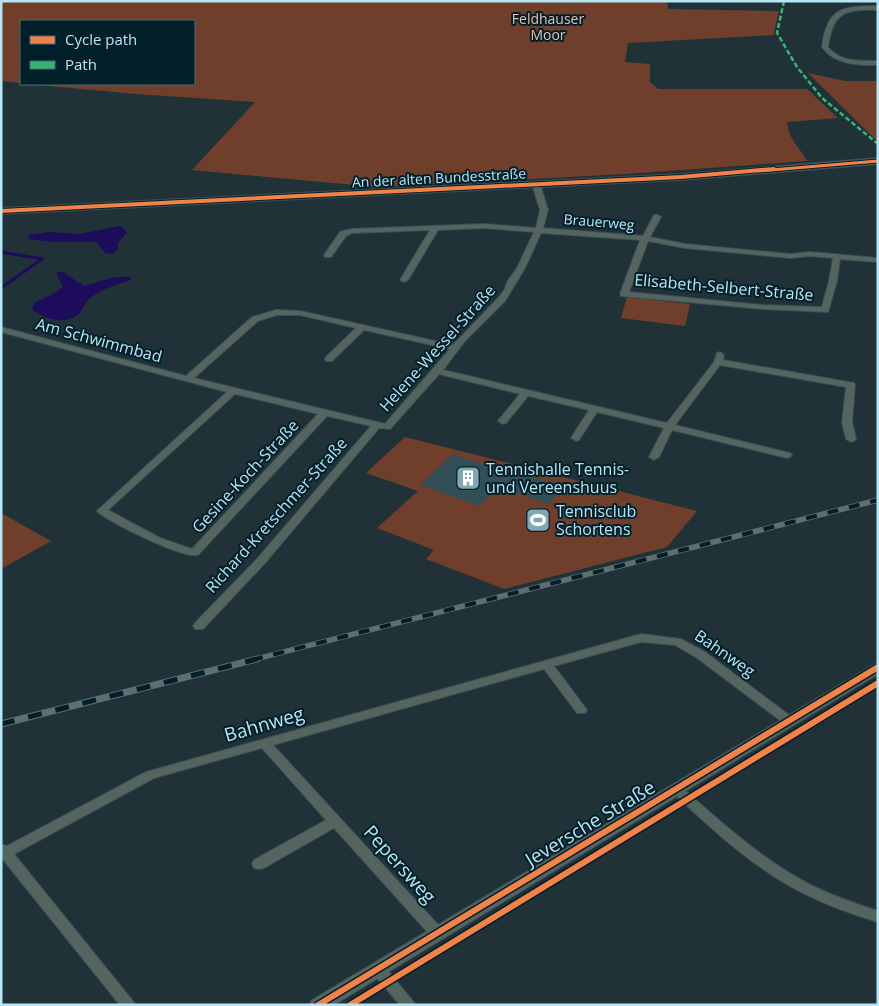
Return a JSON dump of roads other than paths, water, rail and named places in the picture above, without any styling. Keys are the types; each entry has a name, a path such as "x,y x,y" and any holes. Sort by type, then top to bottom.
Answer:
{"street":[{"path":"878,8 854,9 836,14 832,18 826,47 828,53 838,58 863,63 878,63"},
{"name":"An der alten Bundesstraße","path":"1,211 681,177 878,160"},
{"name":"Helene-Wessel-Straße","path":"188,379 386,427 437,371 480,319 502,299 509,288 510,282 521,268 539,229 544,210 536,184"},
{"path":"645,238 657,217"},
{"name":"Brauerweg","path":"328,255 343,234 351,231 484,226 645,238 685,246 790,256 810,254 878,260"},
{"path":"404,280 435,229"},
{"name":"Elisabeth-Selbert-Straße","path":"645,238 624,294 762,307 825,310 834,281 837,256"},
{"path":"188,379 255,319 266,314 285,311 456,348"},
{"path":"328,359 362,327"},
{"name":"Am Schwimmbad","path":"1,329 188,379"},
{"path":"654,457 670,426 719,359 851,385 846,422 851,439"},
{"path":"437,371 787,455"},
{"name":"Gesine-Koch-Straße","path":"233,391 102,511 156,540 194,553 324,413"},
{"path":"503,421 525,393"},
{"path":"576,438 595,409"},
{"name":"Richard-Kretschmer-Straße","path":"199,626 260,561 376,426"},
{"name":"Bahnweg","path":"129,1005 3,850 150,775 641,638 677,642 701,654 789,721"},
{"path":"546,665 581,710"},
{"name":"Jeversche Straße","path":"318,1005 436,932 878,667"},
{"name":"Pepersweg","path":"264,743 436,932"},
{"path":"676,789 774,870 802,887 840,904 878,917"},
{"path":"259,864 335,821"},
{"path":"378,969 409,1005"}],"waterway":[{"path":"1,252 42,259 1,288"}],"railway":[{"path":"252,660 878,500"},
{"path":"1,724 257,659"}],"place":[{"name":"Tennishalle Tennis- und Vereenshuus","path":"468,478"},
{"name":"Tennisclub Schortens","path":"538,520"}],"park label":[{"name":"Feldhauser Moor","path":"548,28"}]}
